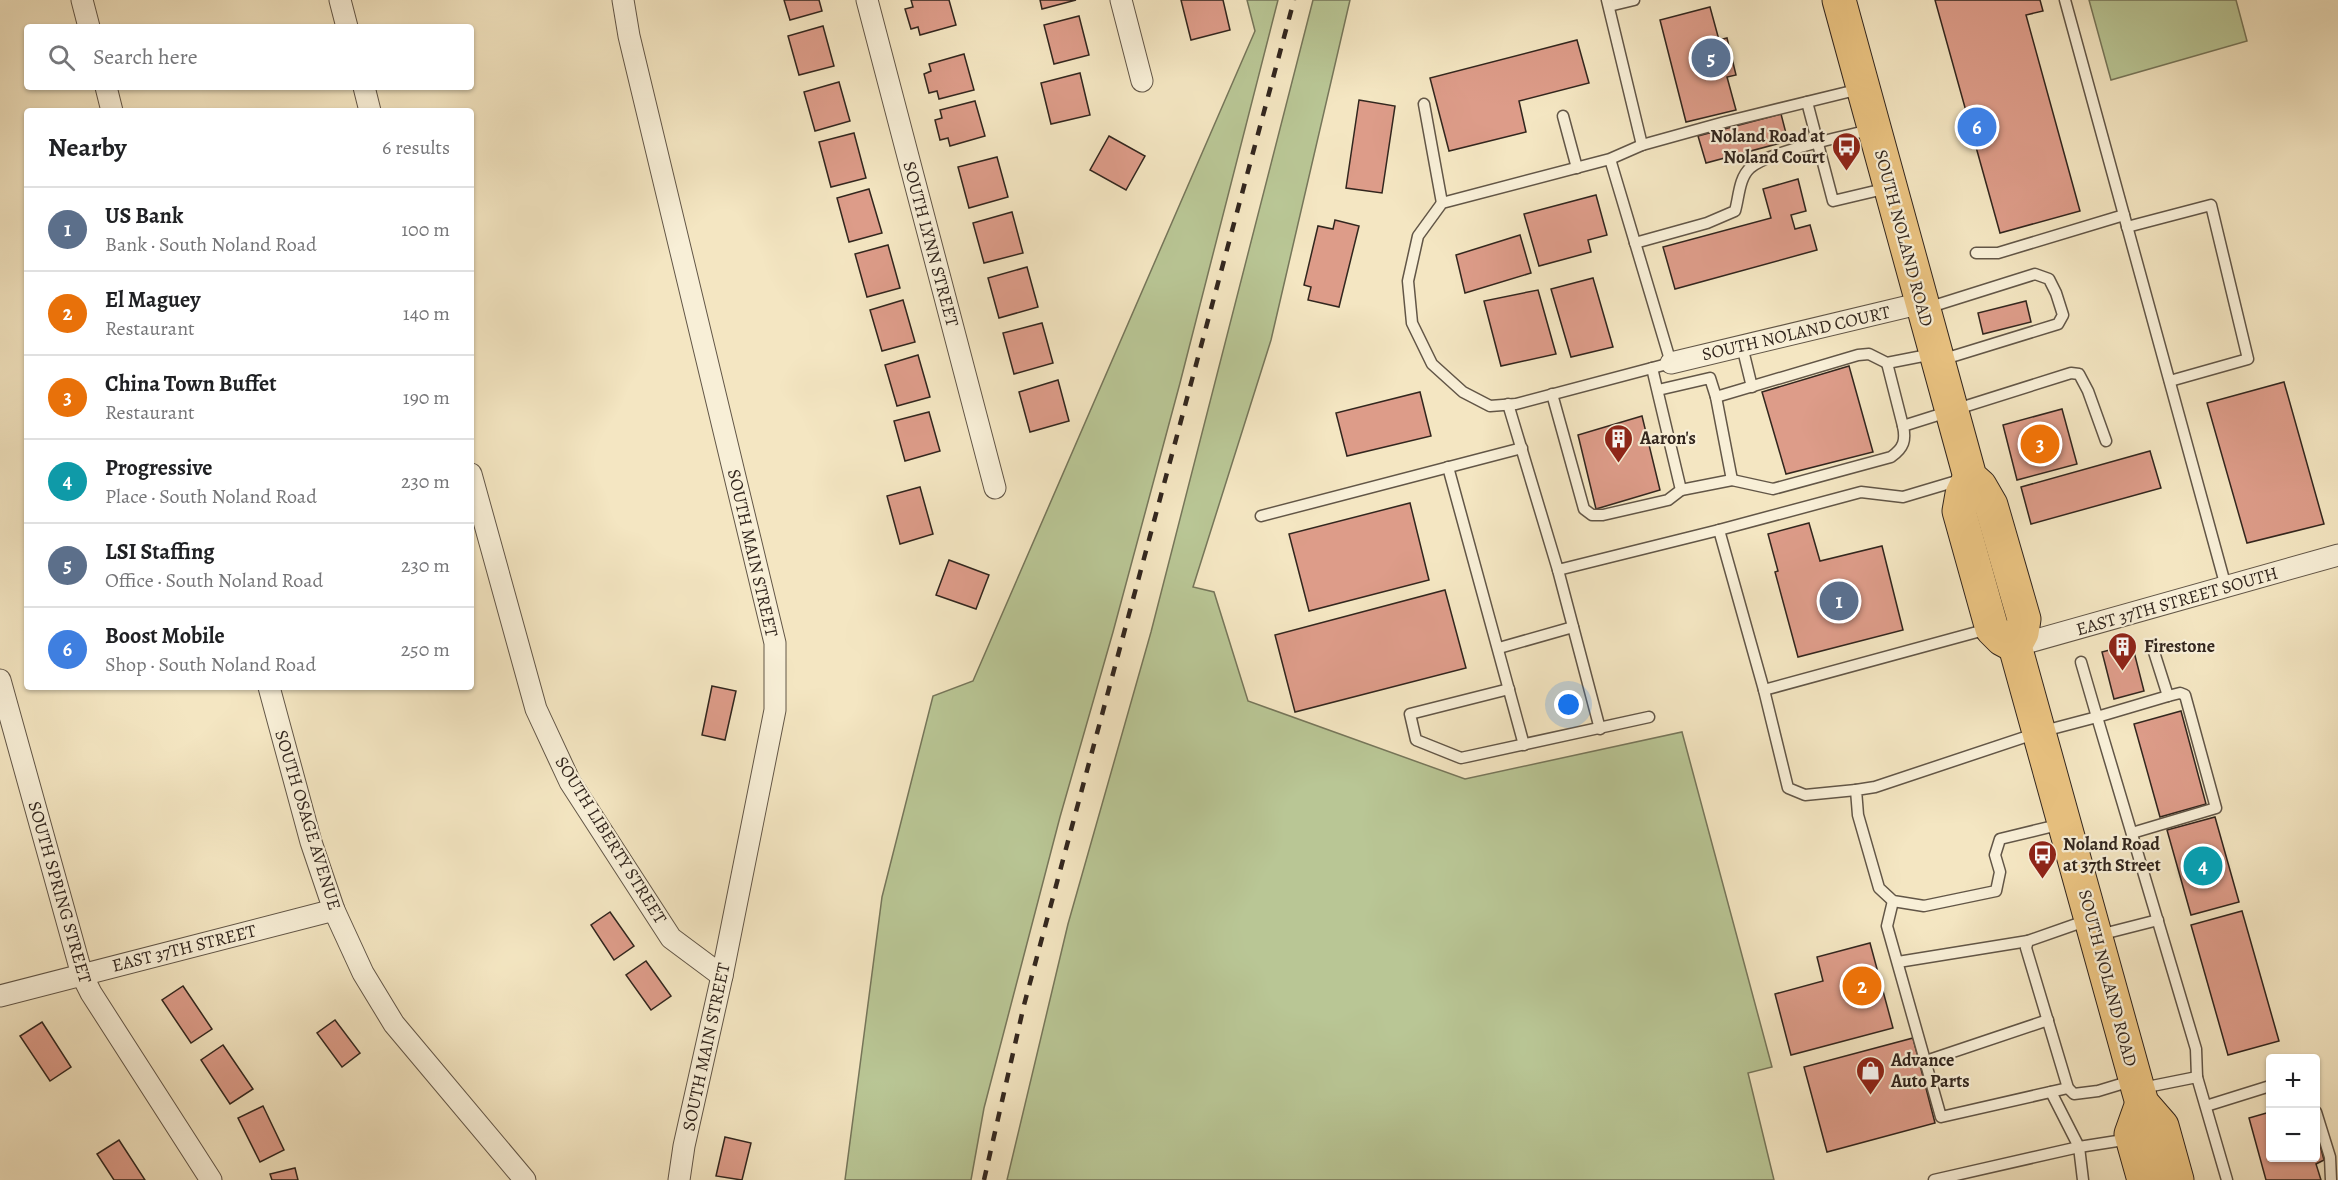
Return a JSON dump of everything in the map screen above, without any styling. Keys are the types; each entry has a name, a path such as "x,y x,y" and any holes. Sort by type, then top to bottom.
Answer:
{"main road":[{"name":"SOUTH NOLAND ROAD","path":"1839,0 1970,477 1980,486 1991,504 2024,620 2022,633 2003,637 2040,732 2139,1090 2162,1126 2177,1180"},
{"path":"2139,1090 2131,1134 2144,1180"}],"street":[{"path":"82,0 88,24"},
{"path":"340,0 346,24"},
{"name":"SOUTH MAIN STREET","path":"623,0 629,36 775,643 775,710 722,976 684,1146 679,1180"},
{"name":"SOUTH LYNN STREET","path":"867,0 995,488"},
{"path":"1121,0 1142,81"},
{"path":"107,90 111,108"},
{"path":"365,90 369,108"},
{"name":"SOUTH NOLAND COURT","path":"1661,366 1707,367 1742,346 1923,306"},
{"name":"SOUTH LIBERTY STREET","path":"474,485 536,709 570,782 671,938 722,976"},
{"name":"EAST 37TH STREET SOUTH","path":"2003,637 2226,587 2338,557"},
{"name":"SOUTH SPRING STREET","path":"0,680 82,975 91,993 211,1180"},
{"name":"SOUTH OSAGE AVENUE","path":"270,690 311,842 334,910 363,973 394,1024 525,1180"},
{"name":"EAST 37TH STREET","path":"0,996 334,910"}],"lane":[{"path":"1634,0 1608,3 1642,145"},
{"path":"2065,0 2226,587"},
{"path":"1424,104 1442,203 1610,159 1642,145 1725,122 1863,88"},
{"path":"1807,102 1833,201 1890,188"},
{"path":"1563,116 1577,168"},
{"path":"1635,243 1707,223 1736,211 1741,183 1749,168 1771,156 1874,129"},
{"path":"1610,159 1635,243 1661,366 1658,390 1682,490"},
{"name":"SOUTH NOLAND COURT","path":"1442,203 1418,236 1408,281 1412,323 1432,364 1463,392 1490,406 1508,404 1661,366"},
{"path":"2127,227 2211,205 2248,359 2169,381"},
{"path":"1976,253 1998,253 2124,214"},
{"path":"1716,397 1858,355 1869,354 1887,363 1937,357 2058,324 2063,315 2049,279 2035,274 1923,306"},
{"path":"1742,346 1752,387"},
{"path":"1552,394 1584,509 1592,515 1603,515 1668,500 1682,490 1732,480 1773,489 1891,457 1901,449 1905,442 1887,363"},
{"path":"1658,390 1707,367 1716,397 1732,480"},
{"path":"1903,426 2071,373 2079,374 2088,391 2106,441"},
{"path":"1508,404 1558,570 1600,729"},
{"path":"1261,516 1522,447"},
{"path":"1448,467 1524,745"},
{"path":"1558,570 1861,492 1903,497 1970,477"},
{"path":"1719,530 1764,690 1788,788 1805,795 1875,786 2040,732 2180,693 2185,695 2216,808 2132,832"},
{"path":"1498,648 1573,627"},
{"path":"1764,690 2003,637"},
{"path":"2154,652 2168,696"},
{"path":"2081,662 2196,1049 2197,1077 2227,1180"},
{"path":"1509,689 1410,714 1416,740 1461,758 1649,717"},
{"path":"1856,790 1858,815 1879,888 1893,901 1924,906 1996,891 2000,872 1995,855 2000,839 2065,824"},
{"path":"1893,901 1887,926 1941,1117 1947,1118 2068,1088"},
{"path":"1898,962 2094,927 2158,920"},
{"path":"2028,940 2026,948 2068,1088 2074,1094 2139,1090 2197,1077"},
{"path":"1926,1061 2048,1020"},
{"path":"2205,1106 2266,1088"},
{"path":"2052,1092 2079,1147 2084,1180"},
{"path":"2320,1125 2330,1157 2331,1180"},
{"path":"1934,1180 1969,1176 2079,1147 2132,1139"}],"green space":[{"path":"1247,0 1278,0 1180,383 1060,817 984,1108 971,1180 845,1180 882,897 933,696 973,681 1255,31"},
{"path":"1313,0 1350,0 1271,340 1193,587 1214,592 1248,701 1465,779 1682,732 1772,1067 1748,1073 1774,1180 1007,1180 1068,924 1151,632"},
{"path":"2089,0 2236,0 2247,41 2111,80"}],"building":[{"path":"784,0 819,0 822,11 790,20"},
{"path":"911,0 949,0 956,25 920,35 918,27 911,29 905,9 913,7"},
{"path":"1040,0 1076,0 1042,9"},
{"path":"1181,0 1223,0 1230,30 1191,40"},
{"path":"1935,0 2040,0 2043,11 2026,15 2080,211 2000,233"},
{"path":"1710,7 1719,40 1727,38 1736,75 1727,77 1736,110 1686,122 1660,20"},
{"path":"1079,16 1089,55 1054,64 1044,25"},
{"path":"823,26 834,66 799,75 788,36"},
{"path":"1577,40 1589,83 1519,101 1526,132 1449,151 1430,78"},
{"path":"964,54 974,90 939,99 937,91 929,93 924,74 931,71 929,64"},
{"path":"1080,73 1090,115 1051,124 1041,83"},
{"path":"839,82 850,121 815,131 804,92"},
{"path":"1359,100 1395,106 1382,193 1346,188"},
{"path":"975,101 985,136 950,146 948,138 940,140 935,120 942,118 940,110"},
{"path":"1781,114 1788,141 1706,163 1698,136"},
{"path":"854,133 866,178 831,187 819,142"},
{"path":"1109,136 1145,156 1126,190 1090,170"},
{"path":"997,157 1008,197 969,208 958,167"},
{"path":"1798,179 1806,211 1791,215 1795,229 1810,225 1817,250 1675,289 1663,247 1771,218 1763,189"},
{"path":"869,189 882,233 849,242 837,198"},
{"path":"1596,195 1607,235 1588,240 1591,252 1539,266 1524,214"},
{"path":"1012,212 1023,253 984,263 973,223"},
{"path":"1335,220 1359,226 1339,307 1308,300 1311,287 1304,285 1318,226 1333,229"},
{"path":"1520,235 1531,273 1465,293 1456,255"},
{"path":"888,245 900,288 867,297 855,254"},
{"path":"1027,267 1038,307 999,318 988,278"},
{"path":"1593,278 1613,347 1571,357 1551,289"},
{"path":"1538,290 1556,354 1501,366 1484,301"},
{"path":"903,300 915,342 882,351 870,310"},
{"path":"2026,301 2031,322 1983,334 1978,313"},
{"path":"1042,323 1053,363 1014,374 1003,333"},
{"path":"918,355 930,397 897,406 885,365"},
{"path":"1849,366 1873,452 1786,474 1762,392"},
{"path":"1058,380 1069,421 1030,432 1019,392"},
{"path":"2284,382 2324,524 2247,543 2207,403"},
{"path":"1420,392 1431,436 1347,456 1336,413"},
{"path":"2062,409 2077,464 2017,480 2003,425"},
{"path":"929,412 940,451 905,461 894,421"},
{"name":"Aaron's","path":"1642,416 1660,490 1596,509 1578,435"},
{"path":"2150,451 2161,488 2031,524 2021,487"},
{"path":"920,487 933,534 900,544 887,496"},
{"path":"1410,503 1429,580 1309,611 1289,534"},
{"path":"1809,523 1820,561 1882,546 1903,630 1798,657 1775,572 1778,571 1768,534"},
{"path":"949,560 989,575 976,609 936,595"},
{"path":"1445,590 1466,668 1295,712 1275,635"},
{"name":"Firestone","path":"2132,644 2144,691 2114,699 2102,652"},
{"path":"712,686 736,691 725,740 702,735"},
{"path":"2181,711 2206,804 2160,817 2134,724"},
{"path":"2215,817 2239,902 2191,915 2167,830"},
{"path":"2242,911 2279,1041 2228,1055 2191,925"},
{"path":"610,912 634,946 614,960 591,925"},
{"path":"1870,943 1893,1028 1791,1055 1775,994 1823,981 1817,957"},
{"path":"646,961 671,996 651,1010 626,975"},
{"path":"183,986 212,1029 191,1043 162,1000"},
{"path":"335,1020 360,1053 342,1067 317,1033"},
{"path":"42,1022 71,1067 50,1081 20,1036"},
{"name":"Advance Auto Parts","path":"1913,1038 1935,1123 1827,1152 1804,1067"},
{"path":"223,1045 253,1089 230,1104 201,1060"},
{"path":"263,1106 284,1150 260,1162 238,1118"},
{"path":"2266,1113 2266,1162 2320,1162 2316,1164 2321,1180 2266,1180 2249,1118"},
{"path":"725,1137 751,1143 742,1180 716,1176"},
{"path":"119,1140 145,1180 114,1180 97,1154"},
{"path":"2320,1145 2324,1160 2320,1162"},
{"path":"295,1168 298,1180 272,1180 270,1174"}],"railway":[{"path":"984,1180 1024,1005 1294,0"}],"place":[{"name":"LSI Staffing","path":"1711,58"},
{"name":"Boost Mobile","path":"1977,127"},
{"name":"Noland Road at Noland Court","path":"1846,172"},
{"name":"China Town Buffet","path":"2040,444"},
{"name":"Aaron's","path":"1619,464"},
{"name":"US Bank","path":"1839,601"},
{"name":"Firestone","path":"2123,672"},
{"name":"Progressive","path":"2203,866"},
{"name":"Noland Road at 37th Street","path":"2042,880"},
{"name":"El Maguey","path":"1862,986"},
{"name":"Advance Auto Parts","path":"1870,1096"}]}
